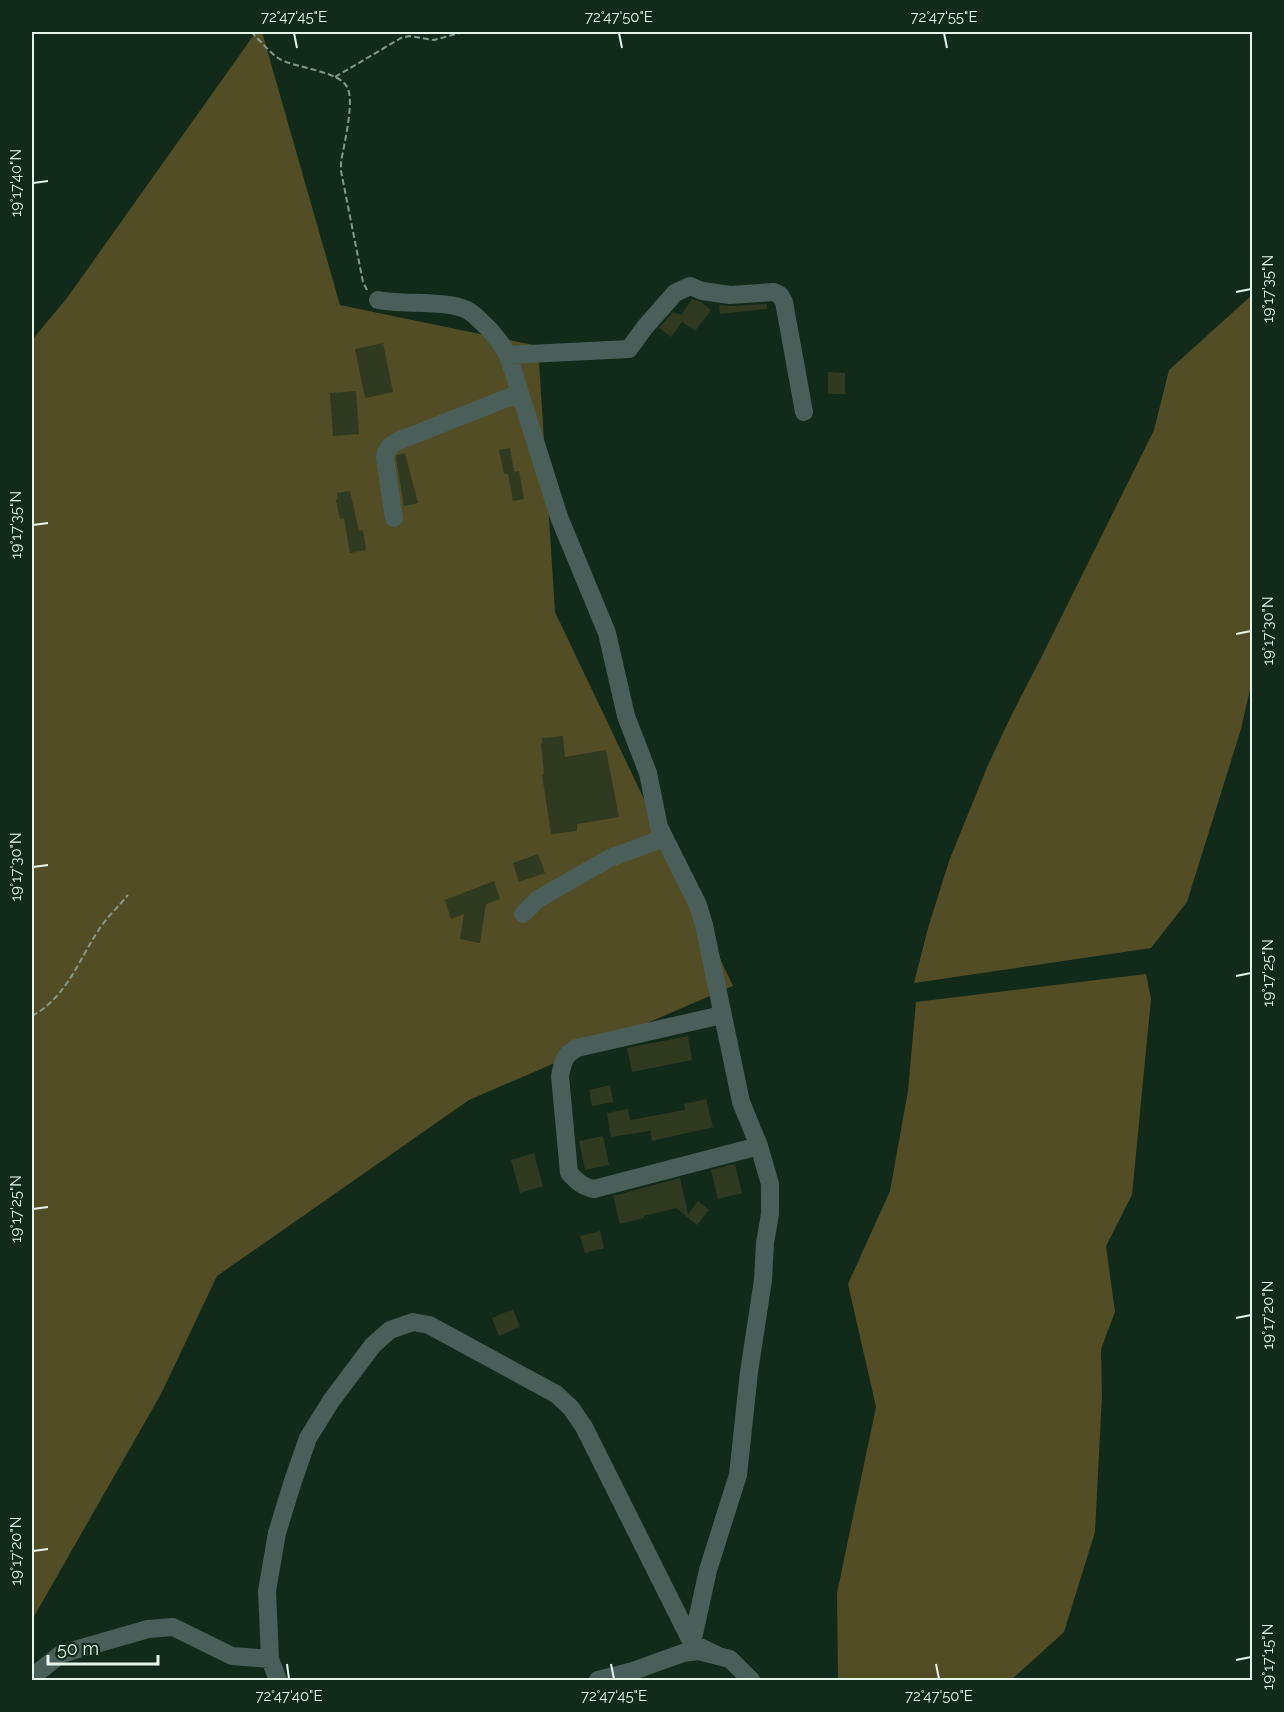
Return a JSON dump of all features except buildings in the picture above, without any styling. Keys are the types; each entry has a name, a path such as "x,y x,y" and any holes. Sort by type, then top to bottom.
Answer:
{"street":[{"path":"508,354 629,349 675,293 690,286 702,291 730,295 774,292 780,295 784,302 804,412"},
{"path":"378,300 391,303 453,305 466,309 478,318 508,354 559,517 607,633 626,716 648,773 656,818 698,904 741,1102 759,1146 770,1184 770,1214 765,1243 763,1280 749,1372 738,1475 708,1570 692,1643"},
{"path":"394,518 385,458 390,445 520,393"},
{"path":"523,914 538,899 610,858 664,838"},
{"path":"722,1015 577,1048 568,1053 562,1064 560,1076 570,1173 578,1183 594,1189 759,1146"},
{"path":"278,1680 270,1659 267,1590 277,1533 308,1438 331,1401 373,1345 390,1330 413,1322 429,1325 556,1394 571,1408 584,1427 692,1643 717,1655"},
{"path":"32,1677 61,1654 148,1629 173,1628 232,1656 270,1659"},
{"path":"598,1680 633,1671 683,1653 698,1651 730,1659 751,1680"}],"path":[{"path":"251,32 278,58 344,81 349,90 350,105 341,162 342,183 363,282 368,292 378,300"},
{"path":"334,77 400,38 409,36 441,40 463,32"},
{"path":"32,1016 44,1009 65,988 101,927 128,895"}],"shaded area":[{"path":"256,32 262,32 340,305 538,346 555,612 733,986 469,1100 217,1276 161,1394 32,1620 32,340 67,298"},
{"path":"1252,295 1252,681 1241,729 1187,902 1151,948 914,983 949,861 988,765 1154,430 1169,370"},
{"path":"1146,974 1151,999 1132,1195 1106,1246 1115,1312 1101,1349 1102,1395 1095,1532 1064,1632 1011,1680 838,1680 837,1593 876,1407 848,1284 890,1191 908,1091 916,1002"}]}
